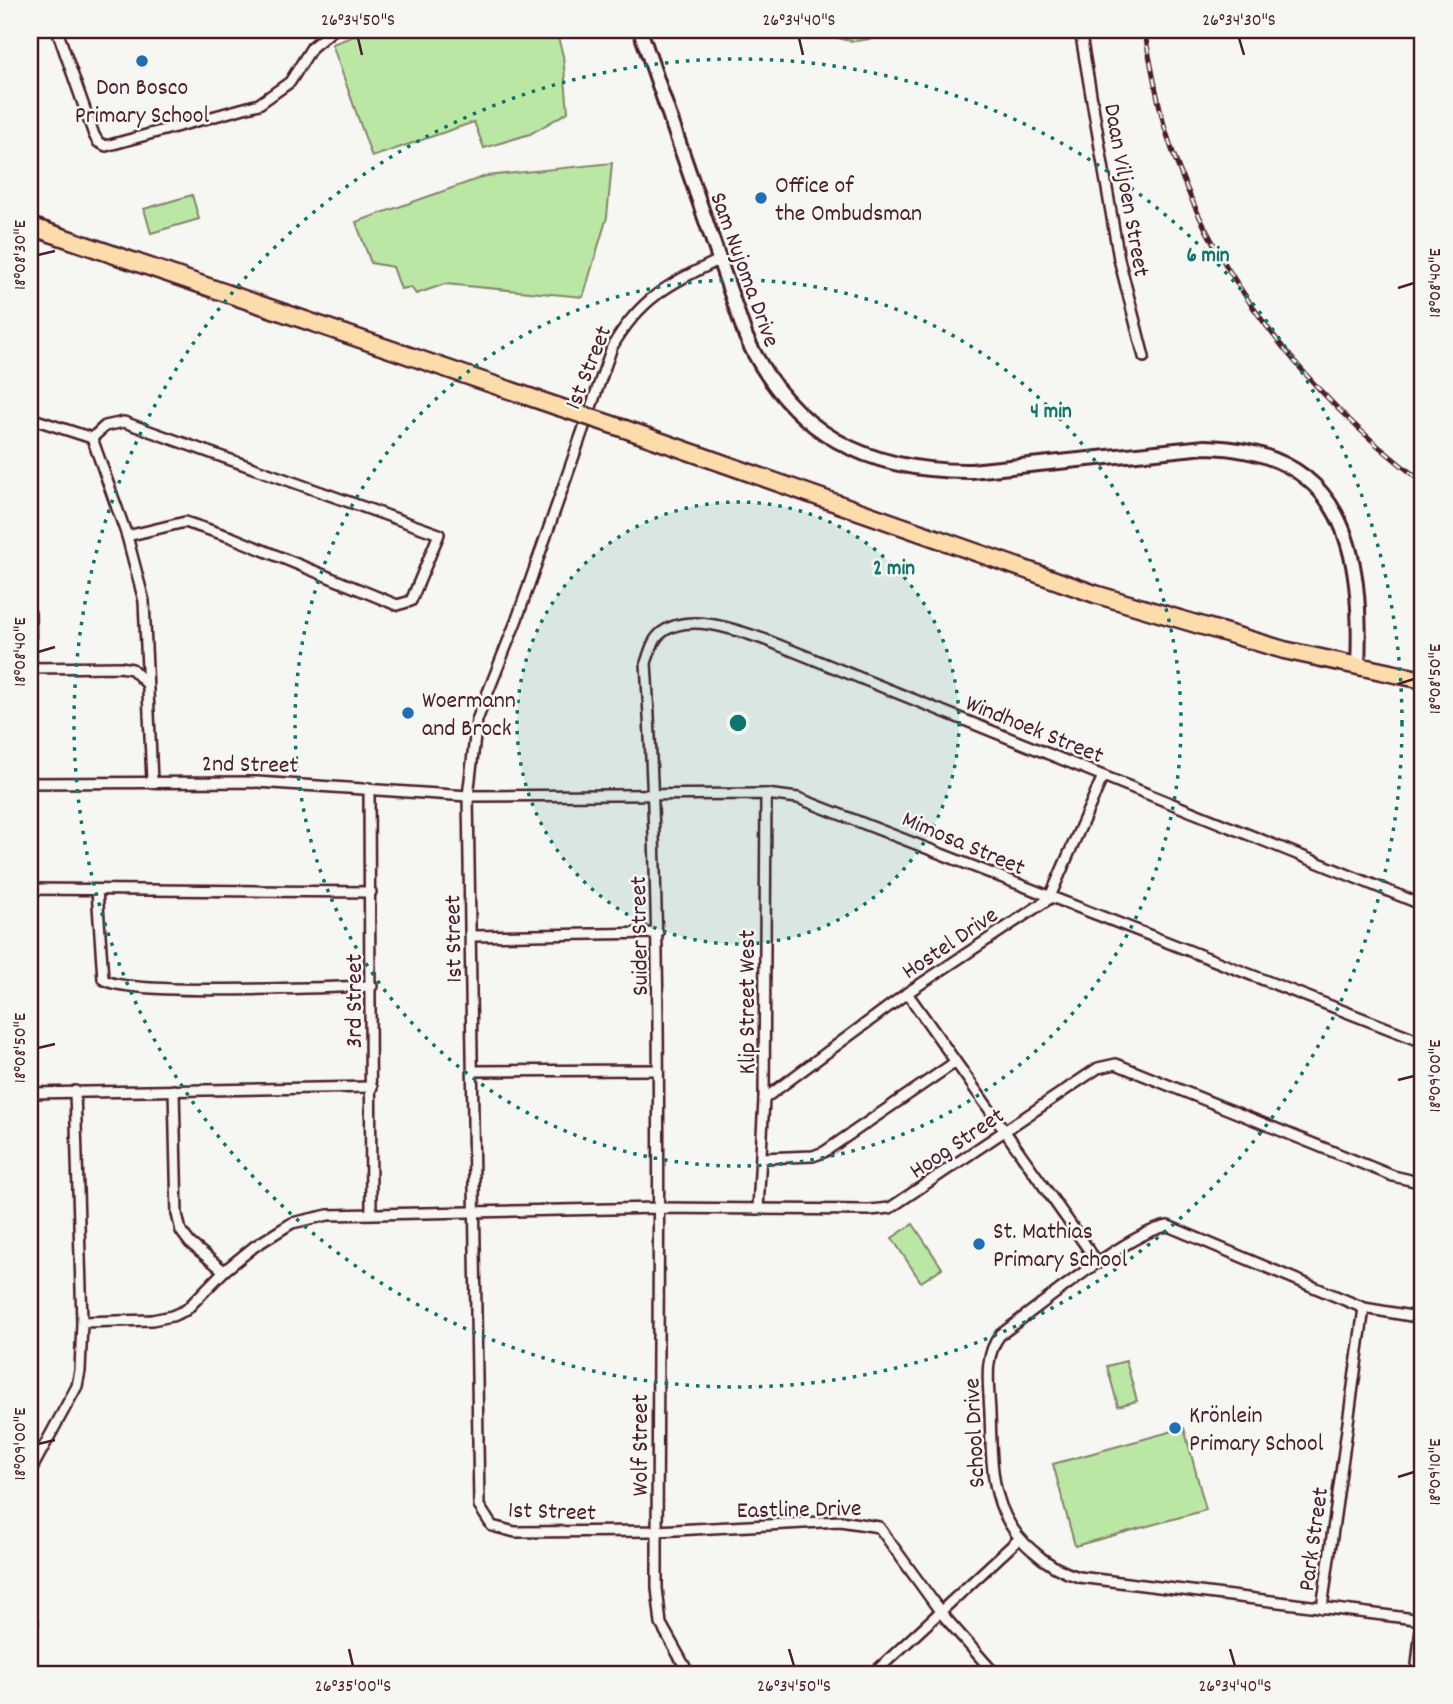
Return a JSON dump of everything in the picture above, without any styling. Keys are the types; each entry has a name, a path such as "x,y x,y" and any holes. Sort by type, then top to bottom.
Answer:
{"highway":[{"path":"30,226 625,429 1095,594 1246,639 1423,680"},
{"path":"1358,663 1423,671"}],"main road":[{"name":"Sam Nujoma Drive","path":"640,30 746,337 772,384 816,428 876,460 909,469 971,471 1216,447 1255,451 1299,472 1326,498 1345,531 1357,591 1358,663"}],"street":[{"path":"57,30 97,142 106,146 259,104 290,82 312,47 332,30"},
{"name":"Daan Viljoen Street","path":"1080,30 1119,259 1144,357"},
{"name":"1st Street","path":"657,1531 515,1532 492,1526 479,1506 468,796 477,720 517,619 612,347 628,319 648,298 719,260"},
{"path":"30,418 92,438"},
{"path":"92,438 105,426 124,422 439,534 411,601 397,605 231,537 185,522 127,536"},
{"path":"92,438 127,536 144,601 152,781"},
{"path":"30,612 31,668 120,667 132,669 148,686"},
{"name":"Windhoek Street","path":"646,663 660,634 678,626 695,624 733,629 1423,905"},
{"name":"Suider Street","path":"646,663 658,933 659,1208"},
{"path":"1049,899 1103,776"},
{"name":"2nd Street","path":"30,783 257,782 468,796"},
{"name":"3rd Street","path":"369,788 371,1213"},
{"name":"Mimosa Street","path":"468,796 654,797 766,794 798,798 869,824 1049,899 1423,1042"},
{"name":"Klip Street West","path":"758,1209 764,1098 766,794"},
{"path":"30,889 371,892"},
{"path":"97,890 103,979 118,986 198,989 372,986"},
{"name":"Hostel Drive","path":"764,1098 907,993 1049,899"},
{"path":"472,936 658,933"},
{"path":"907,993 1098,1264"},
{"path":"762,1158 813,1156 824,1152 954,1063"},
{"name":"Hoog Street","path":"82,1322 152,1320 186,1310 224,1271 255,1246 292,1223 328,1215 659,1208 890,1208 1098,1068 1116,1064 1393,1176 1423,1183"},
{"path":"474,1071 658,1070"},
{"path":"30,1093 372,1087"},
{"path":"174,1090 177,1214 181,1231 224,1271"},
{"path":"30,1472 76,1386 80,1371 82,1322 75,1091"},
{"name":"Wolf Street","path":"659,1208 657,1531 661,1624 689,1674"},
{"name":"School Drive","path":"1423,1318 1364,1308 1168,1226 1149,1232 1098,1264 1000,1335 990,1356 994,1490 1003,1514 1019,1539 1047,1563 1071,1575 1322,1608 1423,1617"},
{"name":"Park Street","path":"1322,1608 1364,1308"},
{"name":"Eastline Drive","path":"657,1531 840,1521 879,1527 942,1614 995,1674"},
{"path":"873,1674 942,1614 1019,1539"},
{"path":"1416,1674 1423,1617"},
{"path":"30,1622 33,1623 30,1631"}],"green space":[{"path":"371,30 556,30 563,56 568,112 530,134 484,148 474,122 372,157 332,44"},
{"path":"826,30 898,30 870,39 852,41 843,40"},
{"path":"612,163 607,217 583,297 445,284 416,294 411,287 401,289 393,267 371,263 356,222 486,176"},
{"path":"192,195 199,219 151,233 144,209"},
{"path":"913,1224 942,1268 921,1282 892,1238"},
{"path":"1126,1361 1137,1401 1118,1406 1107,1366"},
{"path":"1184,1428 1206,1510 1075,1546 1053,1464"}],"railway":[{"path":"1144,30 1165,128 1183,180 1207,231 1235,279 1266,326 1301,369 1380,448 1423,482"}],"place":[{"name":"Don Bosco Primary School","path":"142,61"},
{"name":"Office of the Ombudsman","path":"761,198"},
{"name":"Woermann and Brock","path":"408,713"},
{"name":"St. Mathias Primary School","path":"979,1244"},
{"name":"Krönlein Primary School","path":"1175,1428"}]}
